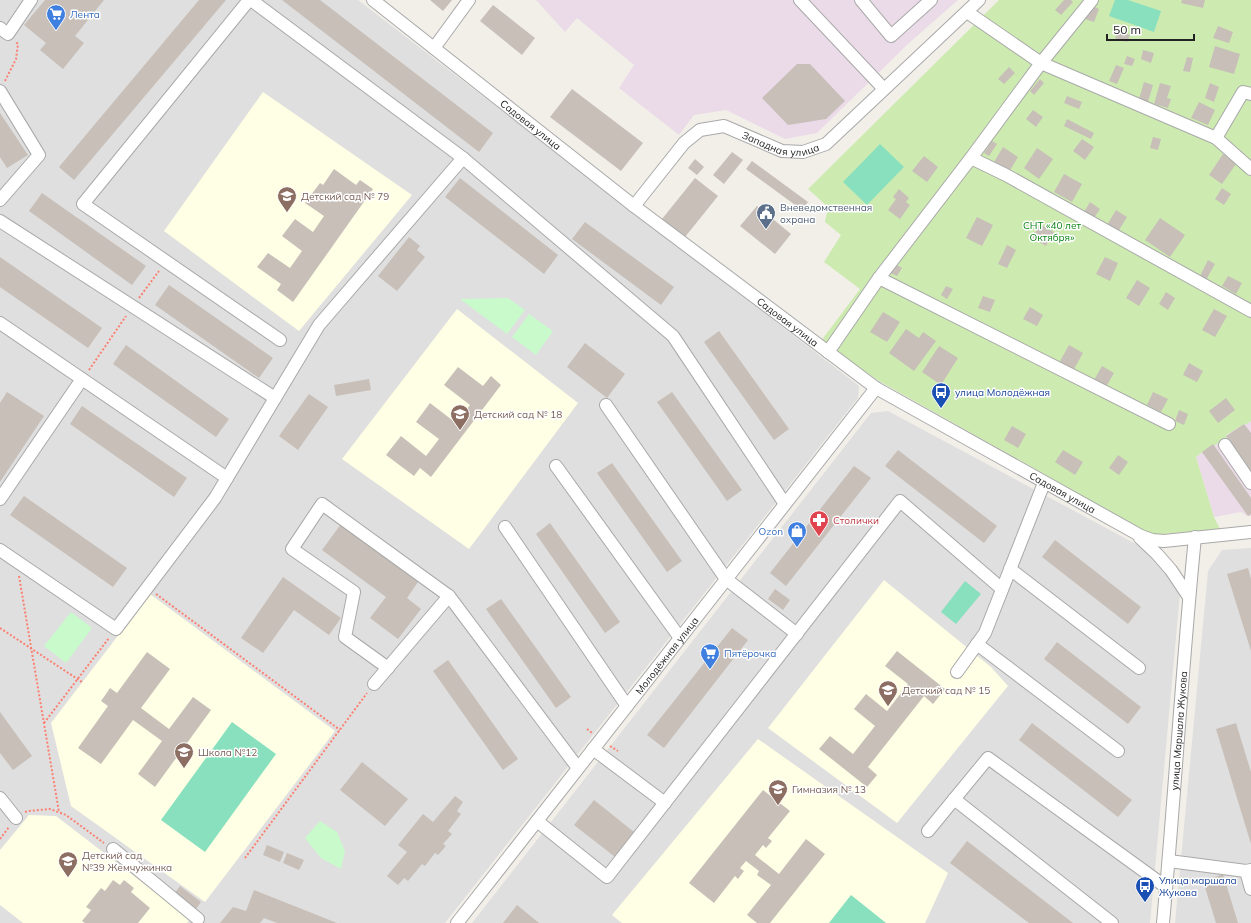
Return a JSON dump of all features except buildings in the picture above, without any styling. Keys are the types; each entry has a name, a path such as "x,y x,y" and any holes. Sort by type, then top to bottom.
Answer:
{"street":[{"path":"4,31 31,0"},
{"path":"280,340 83,204 250,0 463,158 673,336 784,504"},
{"name":"Садовая улица","path":"374,0 634,206 876,388 1044,483 1133,532 1152,540 1164,541 1251,532"},
{"path":"434,48 469,0"},
{"path":"800,0 884,89"},
{"path":"861,0 891,36 931,0"},
{"name":"Западная улица","path":"634,206 684,143 700,130 724,126 782,151 803,152 826,144 979,0"},
{"path":"828,352 879,278 972,158 1041,63 1092,0"},
{"path":"966,12 1041,63 1216,138 1251,170"},
{"path":"0,91 39,154 1,197"},
{"path":"1216,138 1243,92 1251,94"},
{"path":"0,550 116,629 215,498 319,325 463,158"},
{"path":"972,158 1013,179 1251,311"},
{"path":"0,220 275,398"},
{"path":"879,278 1169,424"},
{"path":"0,323 227,478"},
{"path":"0,500 82,379"},
{"name":"Молодёжная улица","path":"457,923 876,388"},
{"path":"606,405 726,580 797,634"},
{"path":"1225,445 1251,483"},
{"path":"556,466 680,638"},
{"path":"957,672 985,633 1044,483"},
{"path":"537,821 607,877 900,501 1002,589"},
{"path":"388,668 345,637 354,592 292,548 322,504 448,596 578,768"},
{"path":"505,527 627,706"},
{"path":"1133,532 1157,554 1171,570 1189,597"},
{"name":"улица Маршала Жукова","path":"1163,923 1195,537"},
{"path":"1010,569 1140,668"},
{"path":"374,684 448,596"},
{"path":"977,644 1118,751"},
{"path":"593,749 665,802"},
{"path":"928,831 988,758 1166,887"},
{"path":"0,798 16,818"},
{"path":"954,799 1112,923"},
{"path":"113,849 198,919"},
{"path":"1169,861 1249,871 1251,889"}],"path":[{"path":"0,91 16,59 18,44 4,31"},
{"path":"82,379 165,261"},
{"path":"18,571 59,812"},
{"path":"147,587 340,730"},
{"path":"0,628 82,682"},
{"path":"44,724 116,629"},
{"path":"245,858 374,684"},
{"path":"0,839 16,818 28,811 50,809 66,815 113,849"}],"shaded area":[{"path":"0,0 358,0 859,386 858,398 445,923 0,923"},
{"path":"536,0 958,0 909,43 817,133 785,139 726,110 694,115 679,135 619,88 634,65 577,18 565,32"},
{"name":"Детский сад № 79","path":"263,92 412,195 299,331 164,231"},
{"name":"Детский сад № 18","path":"457,309 578,403 469,549 342,459"},
{"path":"888,411 1149,551 1169,571 1180,593 1150,923 472,923 871,413"},
{"path":"1251,421 1251,516 1241,512 1214,517 1196,457 1213,444"},
{"path":"1251,548 1251,923 1175,923 1208,571 1222,550"},
{"name":"Детский сад № 15","path":"884,580 991,667 1008,686 897,823 768,728"},
{"name":"Школа №12","path":"150,594 335,731 205,902 71,806 51,723"},
{"name":"Гимназия № 13","path":"758,739 948,873 925,923 622,923 612,915"},
{"name":"Детский сад №39 Жемчужинка","path":"29,815 56,816 190,919 187,923 23,923 0,905 0,850"}],"green space":[{"name":"СНТ «40 лет Октября»","path":"999,0 1251,0 1251,421 1226,435 1227,437 1214,446 1213,444 1196,457 1214,517 1220,529 1152,535 879,381 821,341 860,289 824,262 841,235 825,222 828,207 808,189"},
{"path":"1115,0 1128,0 1161,11 1154,32 1109,16"},
{"path":"880,144 904,167 867,205 843,182"},
{"path":"508,298 525,310 507,334 460,299"},
{"path":"529,314 553,331 536,355 512,337"},
{"path":"965,581 981,594 956,624 941,612"},
{"path":"71,612 92,628 66,663 44,646"},
{"path":"232,722 276,754 205,852 161,820"},
{"path":"320,821 337,832 345,851 341,869 321,858 305,838"},
{"path":"851,895 886,923 829,923"}],"place":[{"name":"Лента","path":"56,31"},
{"name":"Детский сад № 79","path":"287,213"},
{"name":"Вневедомственная охрана","path":"766,230"},
{"name":"улица Молодёжная","path":"941,409"},
{"name":"Детский сад № 18","path":"460,431"},
{"name":"Столички","path":"819,537"},
{"name":"Ozon","path":"797,548"},
{"name":"Пятёрочка","path":"710,670"},
{"name":"Детский сад № 15","path":"888,707"},
{"name":"Школа №12","path":"184,769"},
{"name":"Гимназия № 13","path":"778,806"},
{"name":"Детский сад №39 Жемчужинка","path":"68,878"},
{"name":"Улица маршала Жукова","path":"1145,903"}]}
